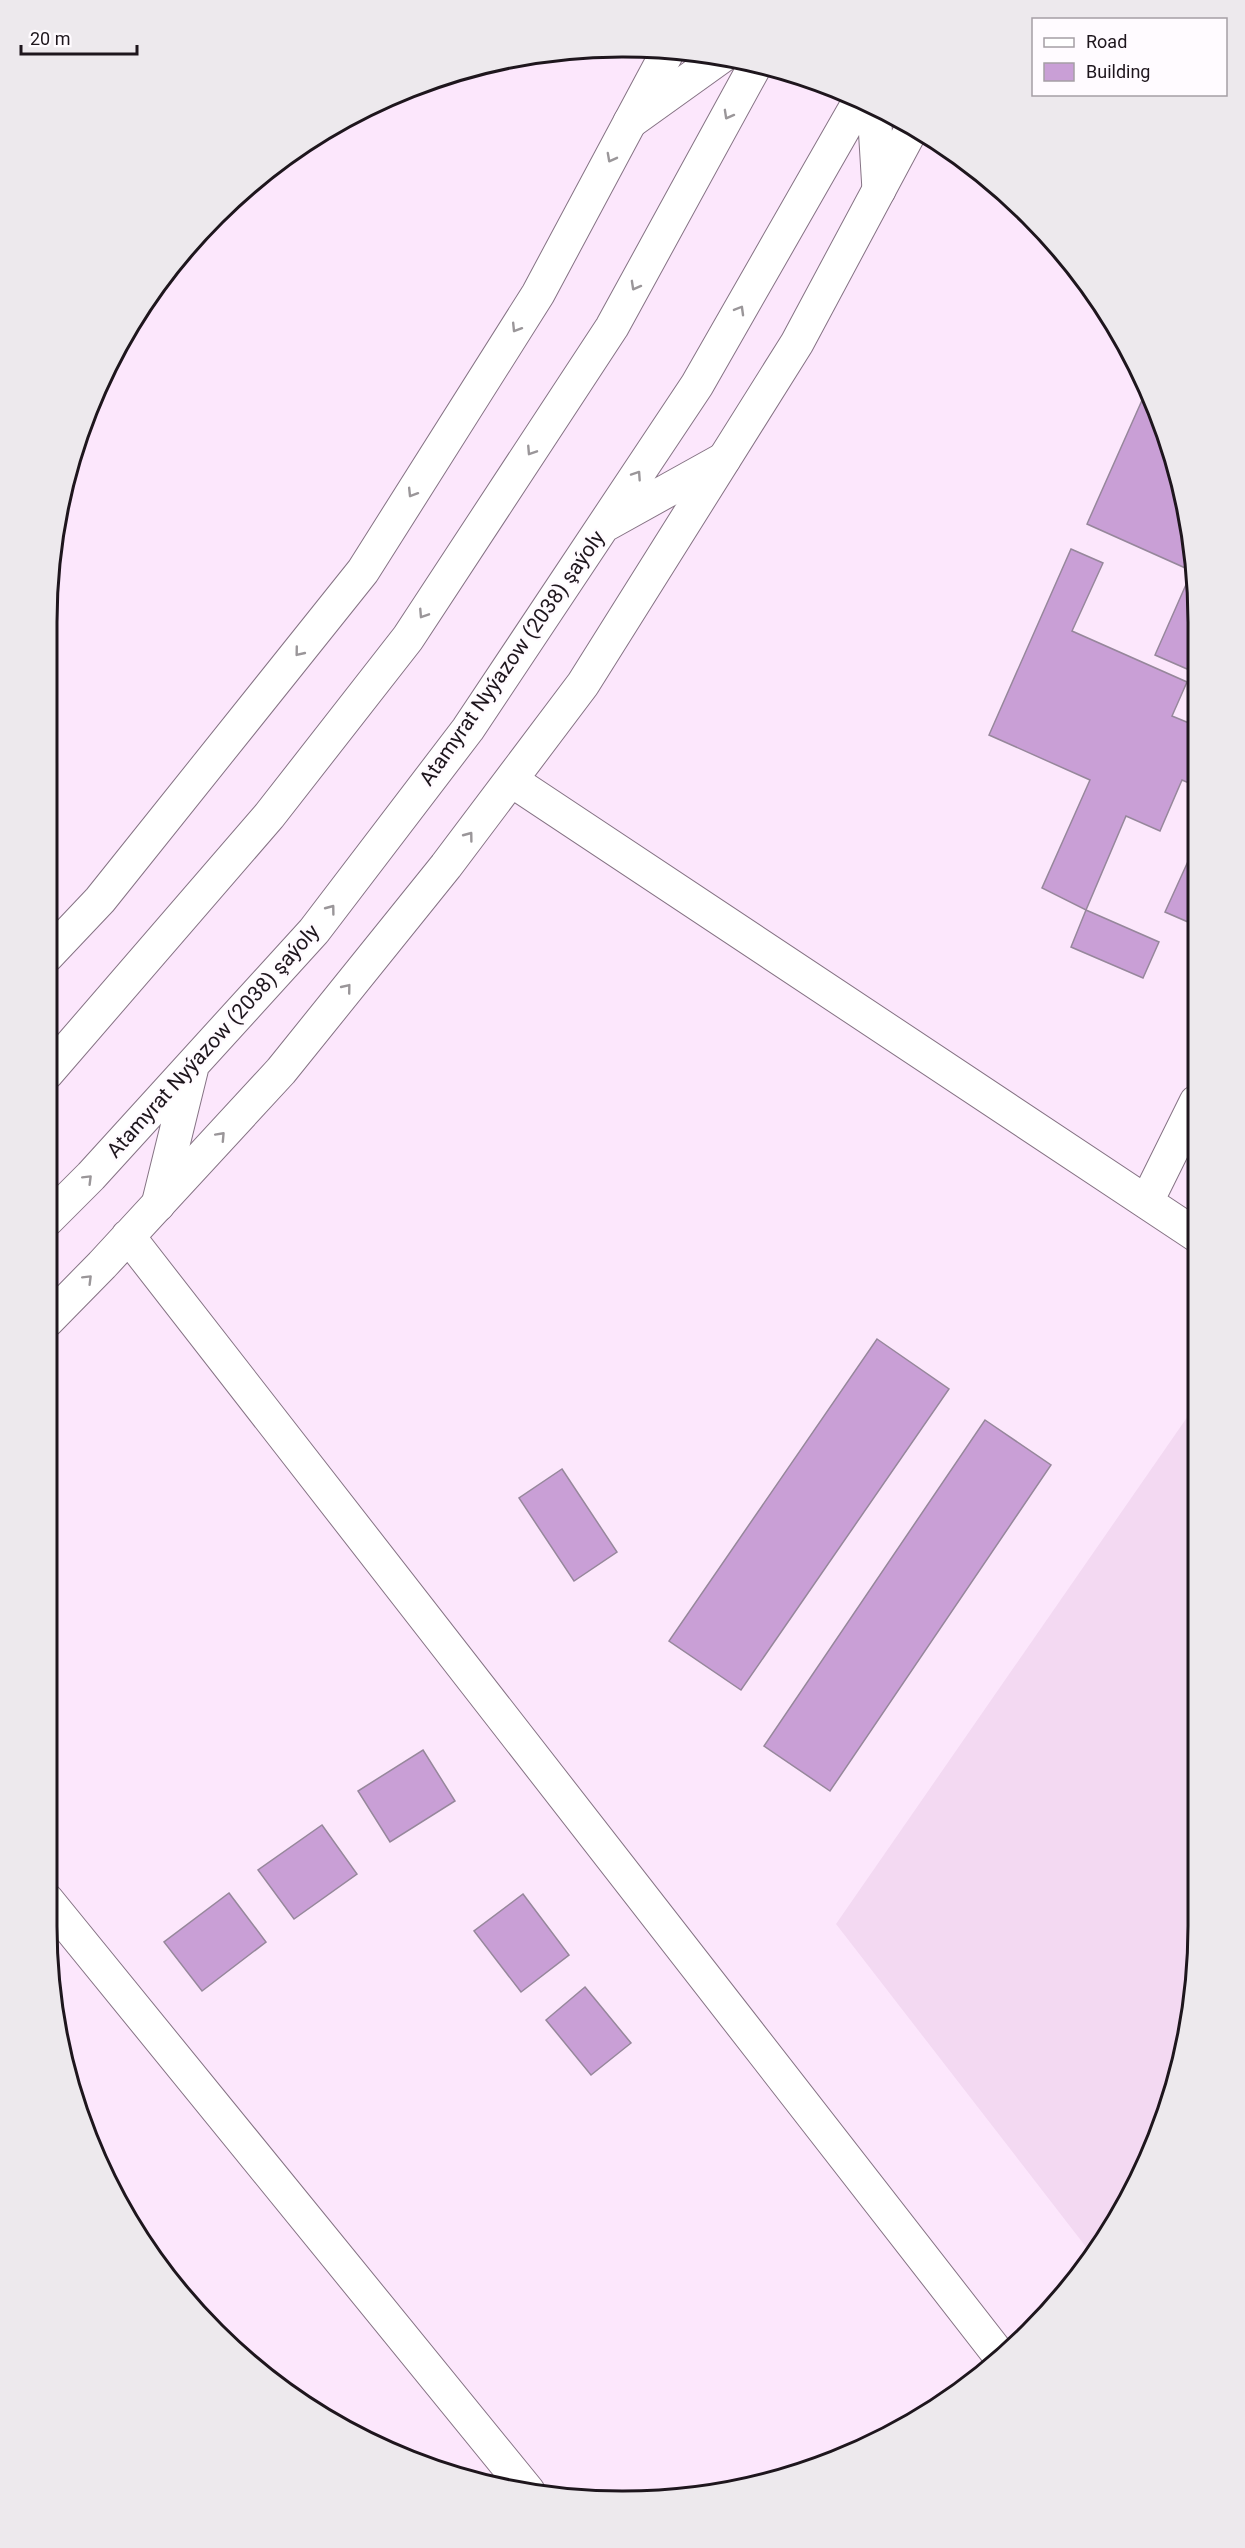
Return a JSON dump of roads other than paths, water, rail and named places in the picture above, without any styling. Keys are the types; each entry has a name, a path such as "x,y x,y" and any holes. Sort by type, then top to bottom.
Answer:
{"street":[{"path":"57,945 100,900 363,571 538,294 664,59"},
{"path":"630,122 710,64"},
{"path":"57,1060 268,816 408,638 612,327 752,72"},
{"name":"Atamyrat Nyýazow (2038) şaýoly","path":"57,1209 91,1176 314,930 468,729 697,385 856,107"},
{"path":"874,116 879,190"},
{"path":"57,1310 158,1205 281,1071 446,866 583,684 797,343 908,135"},
{"path":"602,526 724,459"},
{"path":"511,780 1188,1229"},
{"path":"158,1205 193,1064"},
{"path":"1147,1201 1188,1118"},
{"path":"128,1236 996,2351"},
{"path":"57,1913 520,2481"}]}
